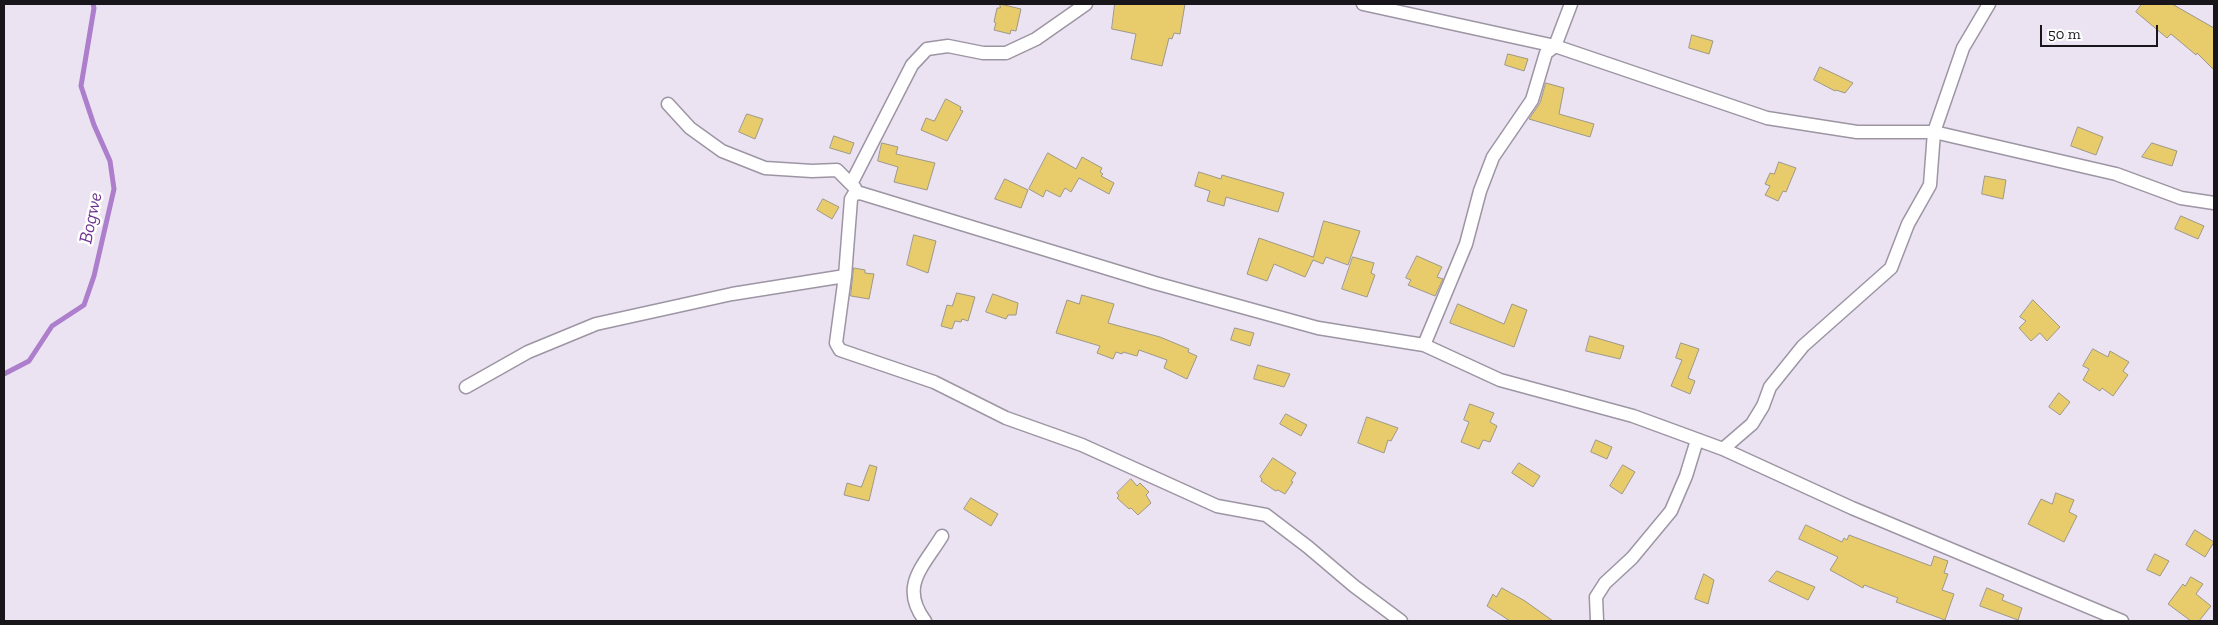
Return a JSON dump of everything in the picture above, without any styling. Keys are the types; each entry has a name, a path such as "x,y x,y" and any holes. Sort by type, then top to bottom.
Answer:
{"street":[{"path":"851,184 912,65 927,49 948,46 983,53 1006,53 1036,39 1086,4"},
{"path":"1363,4 1555,46 1766,118 1857,132 1934,132 2116,174 2181,198 2214,203"},
{"path":"1424,345 1466,244 1480,191 1493,157 1532,100 1546,54 1555,46 1571,4"},
{"path":"1723,449 1752,424 1763,406 1770,387 1803,346 1891,268 1908,224 1930,185 1934,132 1963,48 1989,4"},
{"path":"668,104 690,128 722,151 765,168 812,171 837,170 860,193"},
{"path":"1401,621 1266,515 1218,506 1082,445 1006,418 934,382 840,350 836,343 845,276 851,199 854,194 860,193 1155,282 1318,328 1424,345 1500,380 1633,416 1723,449 1852,508 2122,621"},
{"path":"466,387 528,352 596,324 732,294 845,276"},
{"path":"1597,621 1596,597 1605,583 1638,551 1671,511 1686,476 1697,440"},
{"path":"925,621 919,613 912,594 914,580 942,536"}],"building":[{"path":"1000,4 1021,9 1016,31 1011,30 1010,34 994,30 997,8 1000,8"},
{"path":"1115,4 1185,4 1180,34 1174,33 1172,39 1169,38 1162,66 1131,59 1136,34 1112,29"},
{"path":"2142,4 2172,4 2214,28 2214,70 2197,53 2196,55 2171,34 2167,38 2136,12"},
{"path":"1692,35 1713,41 1709,54 1689,48"},
{"path":"1508,54 1528,59 1524,71 1505,65"},
{"path":"1820,67 1853,83 1845,93 1835,91 1814,80"},
{"path":"1546,83 1564,88 1559,114 1594,124 1590,137 1529,119 1540,103"},
{"path":"946,99 961,107 960,110 963,111 947,141 921,130 926,118 934,121"},
{"path":"747,114 763,119 755,139 739,132"},
{"path":"2078,127 2103,137 2096,155 2071,146"},
{"path":"834,136 854,143 850,154 830,148"},
{"path":"882,143 898,147 896,154 935,163 927,190 894,182 898,167 878,161"},
{"path":"2152,143 2177,151 2172,166 2142,157"},
{"path":"1048,153 1076,169 1082,157 1102,168 1100,172 1103,174 1101,176 1114,183 1109,194 1079,178 1071,192 1065,188 1060,197 1046,190 1043,197 1029,189"},
{"path":"1779,162 1796,168 1786,192 1783,191 1778,201 1765,195 1770,186 1765,184 1770,173 1774,174"},
{"path":"1199,172 1221,179 1222,175 1284,193 1278,212 1226,197 1224,206 1207,201 1210,191 1195,186"},
{"path":"1985,176 2006,180 2003,199 1982,194"},
{"path":"1005,179 1028,190 1021,208 995,199"},
{"path":"823,199 839,207 832,219 817,210"},
{"path":"2181,216 2204,226 2198,239 2175,229"},
{"path":"1324,221 1360,231 1348,265 1326,257 1323,264 1313,260 1305,277 1274,264 1267,281 1247,274 1259,238 1313,257"},
{"path":"914,235 936,241 928,273 907,265"},
{"path":"1417,256 1442,267 1437,277 1443,279 1435,296 1408,285 1411,280 1406,278"},
{"path":"1353,257 1374,263 1371,273 1375,275 1367,297 1342,289"},
{"path":"854,268 865,270 865,273 874,274 869,299 851,296"},
{"path":"957,293 975,297 968,321 962,319 961,322 955,321 952,329 941,326 947,305 952,306"},
{"path":"993,294 1018,303 1016,315 1008,315 1006,319 986,312"},
{"path":"1082,295 1114,304 1108,323 1160,337 1189,349 1188,352 1197,356 1187,379 1164,368 1167,360 1139,350 1137,356 1116,352 1113,359 1097,353 1100,346 1056,333 1067,300 1079,304"},
{"path":"2033,300 2060,327 2047,341 2040,333 2031,341 2019,328 2026,321 2020,317"},
{"path":"1458,304 1504,324 1512,304 1527,310 1514,347 1450,323"},
{"path":"1235,328 1254,333 1250,346 1231,340"},
{"path":"1590,336 1624,346 1620,359 1586,351"},
{"path":"1681,343 1699,349 1688,378 1695,381 1690,394 1671,386 1682,360 1676,358"},
{"path":"2093,349 2108,357 2110,351 2129,362 2123,371 2128,375 2113,396 2102,388 2100,391 2083,380 2089,369 2083,366"},
{"path":"1258,365 1290,374 1284,387 1254,379"},
{"path":"2059,393 2070,402 2060,415 2049,407"},
{"path":"1470,404 1494,413 1490,422 1497,426 1490,442 1483,440 1479,449 1461,442 1469,422 1464,420"},
{"path":"1286,414 1307,425 1301,436 1280,424"},
{"path":"1367,417 1398,428 1391,441 1388,440 1384,453 1358,443"},
{"path":"1596,440 1612,447 1607,459 1591,452"},
{"path":"1273,458 1296,473 1291,481 1293,482 1285,494 1274,490 1261,481 1260,477"},
{"path":"1519,463 1540,476 1533,487 1512,473"},
{"path":"870,465 877,467 869,501 844,495 847,483 861,487"},
{"path":"1623,465 1635,472 1622,494 1610,486"},
{"path":"1131,479 1137,486 1140,483 1149,492 1146,495 1151,503 1138,515 1117,498 1119,496 1117,493"},
{"path":"2056,493 2074,500 2069,512 2077,516 2064,542 2028,524 2041,499 2052,504"},
{"path":"971,498 998,514 991,526 964,509"},
{"path":"1806,525 1842,542 1844,538 1847,540 1849,535 1931,566 1934,556 1948,561 1944,573 1948,574 1942,590 1954,594 1945,620 1896,602 1898,598 1864,585 1863,588 1830,570 1838,557 1799,539"},
{"path":"2195,530 2214,542 2205,557 2186,545"},
{"path":"2155,554 2169,561 2160,576 2147,570"},
{"path":"1777,571 1815,587 1808,600 1769,581"},
{"path":"1704,574 1714,580 1708,604 1695,599"},
{"path":"2191,577 2203,584 2196,594 2211,606 2199,621 2191,621 2168,604 2183,584 2185,586"},
{"path":"1502,588 1525,601 1553,621 1510,621 1487,606 1493,594 1496,597"},
{"path":"1987,588 2004,595 2002,600 2022,608 2018,620 1980,606"}],"waterway":[{"name":"Bogwe","path":"4,374 29,361 52,326 84,305 94,276 114,189 110,161 94,125 81,86 94,8 93,4"}]}
